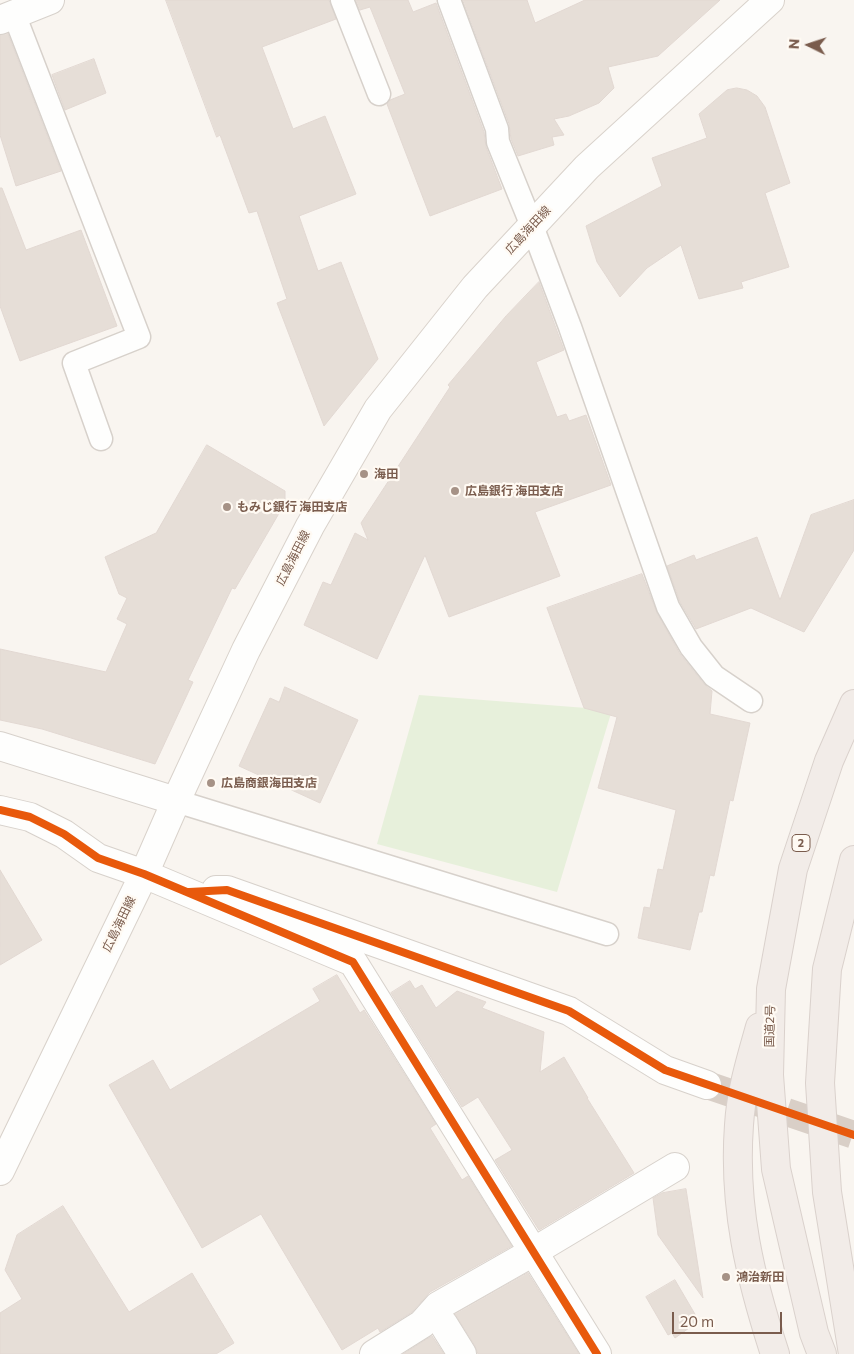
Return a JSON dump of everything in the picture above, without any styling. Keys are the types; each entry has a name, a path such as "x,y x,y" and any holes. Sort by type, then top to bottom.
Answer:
{"highway":[{"name":"国道2号","path":"758,1073 793,870 829,761 854,704"},
{"path":"853,1354 827,1192 820,1083 827,969 854,860"},
{"path":"758,1073 739,1124 738,1177 741,1223 750,1273 774,1354"},
{"path":"758,1073 776,1169 814,1333 822,1354"}],"street":[{"path":"7,17 50,0"},
{"name":"広島海田線","path":"0,1171 147,865 246,650 305,534 378,409 475,287 586,168 770,0"},
{"path":"0,746 172,809"},
{"path":"0,810 30,817 64,834 98,858 147,865 186,892 353,962 597,1354"},
{"path":"186,892 227,890 569,1011 665,1070 707,1085"},
{"path":"374,1354 422,1324 438,1306 675,1167"},
{"path":"434,1311 462,1354"}],"lane":[{"path":"342,0 379,94"},
{"path":"449,0 497,129 498,142 570,327 668,606 691,647 714,676 751,701"},
{"path":"7,17 139,337 74,363 101,438"},
{"path":"172,809 607,934"}],"green space":[{"path":"419,695 612,710 557,892 377,844"}],"building":[{"path":"166,0 329,0 336,19 262,47 293,129 325,116 356,194 299,216 318,271 341,262 378,359 324,426 277,303 287,299 257,211 249,213 220,135 217,137"},
{"path":"356,0 408,0 413,12 436,3 484,132 486,147 502,189 430,216 387,104 390,100 405,94 370,7 360,10"},
{"path":"463,0 527,0 535,23 585,0 720,0 658,56 608,67 614,88 599,103 569,116 554,119 564,135 552,137 554,145 518,156 511,139 509,124"},
{"path":"8,34 61,171 16,186 0,135 0,35"},
{"path":"94,59 106,93 65,110 52,75"},
{"path":"737,88 747,90 757,96 765,107 790,183 765,193 789,267 741,282 743,288 699,299 681,245 647,268 620,297 597,262 586,226 662,186 652,158 707,138 699,114 727,90"},
{"path":"0,188 2,188 26,250 81,230 117,326 20,361 0,306"},
{"path":"539,282 564,350 536,362 557,417 566,414 569,421 586,415 611,485 535,512 560,576 449,617 425,555 377,659 304,625 323,582 331,585 355,533 368,540 361,523 450,387 448,385 506,316"},
{"path":"207,445 285,491 285,503 235,589 232,588 188,680 193,682 155,764 42,729 0,720 0,649 106,672 127,624 117,619 127,598 119,594 105,557 156,533"},
{"path":"854,500 854,550 804,632 751,608 696,629 680,602 667,566 694,555 696,560 757,537 780,600 811,515"},
{"path":"642,574 657,613 680,654 712,691 710,714 750,723 733,801 730,800 714,876 710,875 702,912 699,912 690,950 638,938 644,907 650,908 658,869 663,870 676,810 598,788 617,717 584,708 547,608"},
{"path":"285,687 358,720 320,803 239,766 270,698 279,702"},
{"path":"0,870 42,940 0,965"},
{"path":"337,975 360,1013 364,1010 436,1124 430,1128 462,1180 468,1176 512,1246 430,1292 412,1312 380,1332 378,1328 342,1350 261,1214 202,1248 109,1085 153,1060 170,1090 320,1001 313,989"},
{"path":"410,981 415,989 422,985 436,1008 457,991 486,1002 482,1008 544,1032 540,1072 564,1057 634,1173 539,1230 495,1160 512,1150 478,1097 462,1107 391,993"},
{"path":"686,1189 703,1298 658,1235 653,1198 662,1193"},
{"path":"63,1206 129,1312 192,1273 234,1343 216,1354 0,1354 0,1313 22,1299 5,1270 17,1235"},
{"path":"528,1273 579,1354 478,1354 455,1314"},
{"path":"675,1280 699,1321 675,1338 672,1333 668,1335 646,1297"},
{"path":"432,1336 444,1354 403,1354 430,1337"}],"tunnel":[{"path":"707,1085 854,1135"}],"cycle path":[{"path":"0,810 30,817 64,834 98,858 144,874 353,962 597,1354"},
{"path":"189,892 227,890 569,1011 665,1070 854,1135"}],"place":[{"name":"海田","path":"364,474"},
{"name":"広島銀行 海田支店","path":"455,491"},
{"name":"もみじ銀行 海田支店","path":"227,507"},
{"name":"広島商銀海田支店","path":"211,783"},
{"name":"鴻治新田","path":"726,1277"}]}
